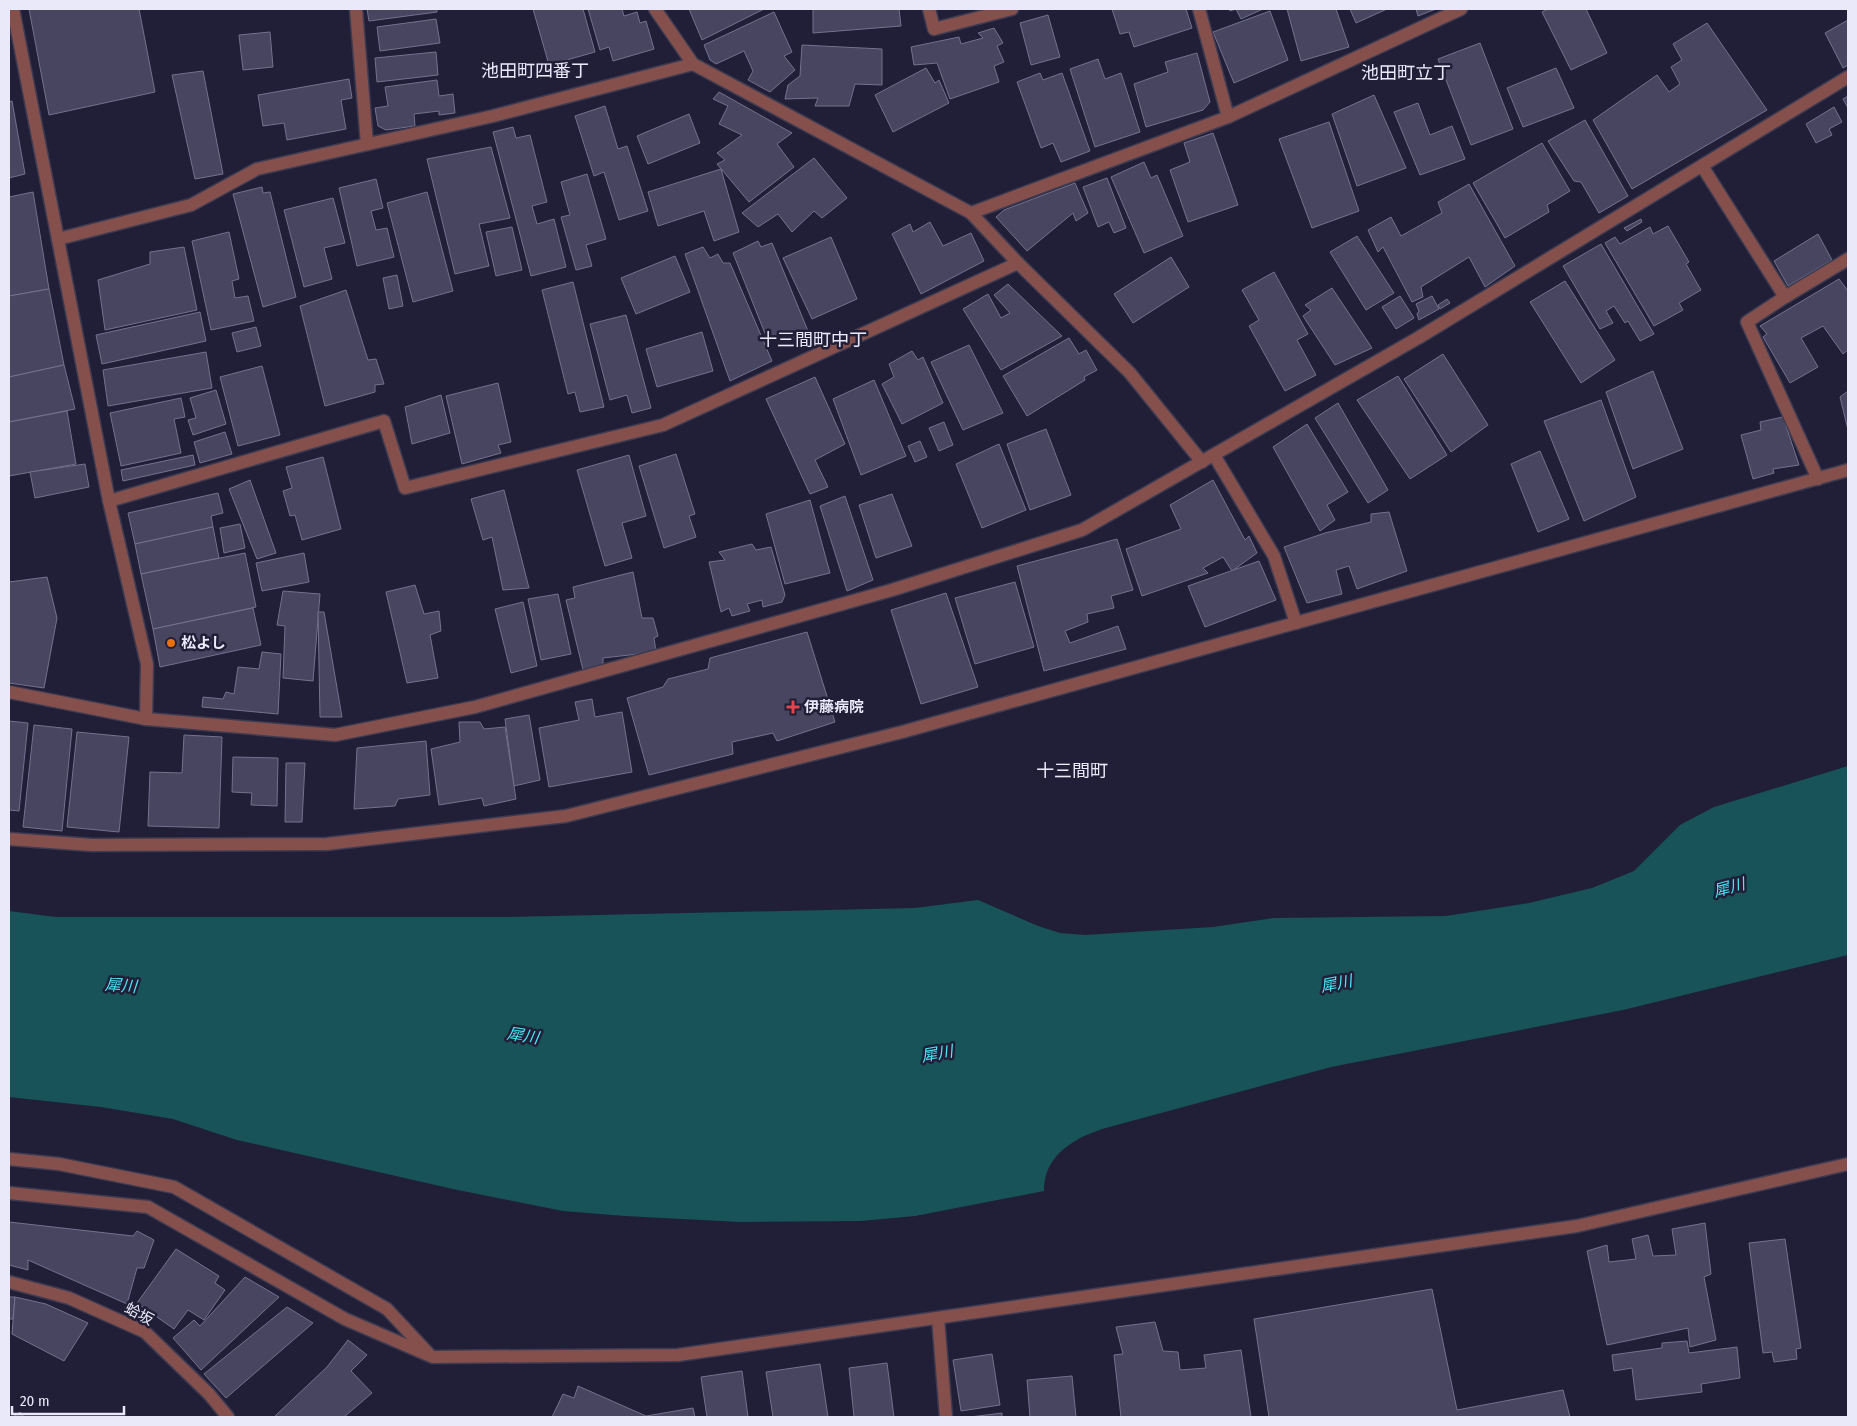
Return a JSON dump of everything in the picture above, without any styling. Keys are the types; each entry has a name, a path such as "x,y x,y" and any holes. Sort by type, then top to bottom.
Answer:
{"street":[{"path":"13,9 109,501 147,664 146,718"},
{"path":"356,9 367,144"},
{"path":"655,9 693,64 971,213 1018,263 1130,373 1202,462"},
{"path":"929,9 934,29 1012,9"},
{"path":"1199,9 1228,117"},
{"path":"971,213 1228,117 1461,9"},
{"path":"58,239 191,206 257,169 493,116 693,64"},
{"path":"9,692 146,718 335,735 475,707 892,590 1082,530 1418,338 1848,77"},
{"path":"1702,166 1785,297"},
{"path":"1818,479 1747,322 1848,259"},
{"path":"109,501 384,421 405,488 663,425 1018,263"},
{"path":"1214,455 1274,556 1296,623"},
{"path":"9,839 92,846 327,844 566,816 910,729 1848,470"},
{"path":"9,1159 59,1164 174,1186 387,1309 433,1357"},
{"path":"9,1193 148,1207 345,1319 433,1357 678,1355 1577,1226 1848,1164"},
{"name":"蛤坂","path":"9,1282 69,1298 145,1332 209,1394 228,1417"},
{"path":"938,1318 946,1417"}],"water":[{"name":"犀川","path":"1848,766 1848,955 1623,1010 1331,1067 1102,1129 1084,1136 1061,1151 1047,1172 1044,1191 915,1216 861,1221 740,1222 563,1211 453,1189 237,1140 173,1119 101,1107 9,1097 9,911 56,917 508,917 915,908 978,900 1038,926 1060,933 1085,935 1213,927 1274,918 1446,916 1529,903 1592,888 1634,871 1680,825 1714,807"}],"building":[{"path":"29,9 139,9 155,92 49,115"},
{"path":"367,9 437,9 437,12 369,21"},
{"path":"533,9 583,9 595,52 549,65"},
{"path":"588,9 622,9 624,16 637,12 640,23 646,21 654,49 613,61 609,47 600,50"},
{"path":"689,9 764,9 702,40"},
{"path":"813,9 899,9 901,26 813,33"},
{"path":"1112,9 1186,9 1192,28 1134,47 1129,32 1120,34"},
{"path":"1236,9 1263,9 1241,19"},
{"path":"1287,9 1336,9 1349,47 1301,61"},
{"path":"1350,9 1387,9 1356,23"},
{"path":"1416,9 1436,9 1418,16"},
{"path":"1548,9 1586,9 1607,53 1571,70 1542,12"},
{"path":"1270,11 1288,60 1234,83 1213,32"},
{"path":"774,12 792,52 784,56 795,70 770,92 748,80 753,71 744,51 716,64 710,60 704,45"},
{"path":"1048,15 1060,57 1031,65 1020,23"},
{"path":"436,19 440,43 380,51 377,27"},
{"path":"1848,20 1848,65 1843,68 1825,33"},
{"path":"1707,23 1767,110 1632,189 1593,120 1657,75 1669,92 1680,84 1671,67 1682,60 1673,44"},
{"path":"994,28 1003,43 997,46 1004,62 994,66 999,82 950,99 937,63 914,65 911,47 959,37 961,44 983,38 978,33"},
{"path":"270,32 273,67 243,70 239,35"},
{"path":"1480,43 1513,129 1471,145 1438,59"},
{"path":"802,45 882,49 882,85 855,84 849,106 815,106 818,98 785,99 788,85 800,76"},
{"path":"436,52 438,75 377,82 375,58"},
{"path":"1197,53 1210,102 1203,110 1146,127 1134,84 1168,72 1165,62"},
{"path":"1098,59 1105,79 1121,73 1140,132 1095,147 1070,69"},
{"path":"926,68 935,83 939,80 949,103 893,132 875,95"},
{"path":"1556,68 1574,108 1523,127 1507,88"},
{"path":"203,71 223,174 195,179 172,75"},
{"path":"1040,73 1043,80 1062,73 1090,151 1061,162 1053,143 1041,148 1017,82"},
{"path":"349,79 352,98 341,100 346,129 287,140 284,123 263,126 258,95"},
{"path":"437,80 439,96 453,94 455,113 439,115 439,111 414,114 415,126 386,130 378,126 375,108 388,106 385,87"},
{"path":"719,92 792,133 777,144 794,167 749,202 717,164 725,160 717,153 742,135 719,124 728,106 713,99"},
{"path":"1374,95 1406,168 1357,186 1332,114"},
{"path":"1848,96 1848,108 1843,99"},
{"path":"12,101 25,174 9,178 9,102"},
{"path":"1418,103 1430,135 1452,126 1465,159 1420,175 1394,112"},
{"path":"605,106 618,149 627,146 648,211 619,220 604,172 594,176 575,116"},
{"path":"1834,107 1842,122 1829,129 1832,135 1816,143 1806,124"},
{"path":"689,114 700,143 648,164 637,136"},
{"path":"1585,120 1628,196 1599,213 1581,182 1574,181 1548,141"},
{"path":"1329,122 1359,211 1312,228 1279,139"},
{"path":"513,127 516,138 530,135 547,202 532,206 537,224 554,219 566,267 531,276 493,132"},
{"path":"1213,133 1238,205 1188,222 1170,170 1190,162 1184,143"},
{"path":"1542,143 1570,191 1547,205 1549,212 1505,238 1473,183"},
{"path":"491,147 510,218 479,224 489,266 455,274 427,159"},
{"path":"814,158 847,198 822,218 814,211 792,232 778,214 758,227 742,213"},
{"path":"1144,162 1151,178 1157,175 1183,236 1144,253 1111,177"},
{"path":"721,169 739,232 714,241 704,211 658,226 648,192"},
{"path":"587,174 606,239 586,245 592,266 576,270 561,217 570,215 561,182"},
{"path":"1107,178 1126,228 1114,233 1109,222 1098,227 1083,187"},
{"path":"376,179 383,208 371,211 376,230 387,228 394,257 357,266 339,188"},
{"path":"1075,183 1088,213 1076,221 1073,213 1027,251 996,217 1004,210"},
{"path":"1469,184 1515,266 1485,287 1469,257 1421,287 1423,297 1412,302 1383,247 1378,252 1368,230 1391,217 1401,236 1442,213 1438,202"},
{"path":"262,187 263,193 270,192 296,297 263,307 233,194"},
{"path":"33,192 49,289 9,296 9,197"},
{"path":"427,192 453,291 413,302 387,203"},
{"path":"333,198 345,243 324,248 332,279 304,287 284,210"},
{"path":"1641,219 1642,222 1627,231 1624,228"},
{"path":"930,222 943,246 971,233 984,261 921,294 892,234 910,224 913,232"},
{"path":"1668,226 1689,262 1686,264 1701,290 1679,303 1683,310 1654,326 1605,243 1615,237 1620,244 1650,227 1653,234"},
{"path":"512,227 522,270 496,276 486,232"},
{"path":"229,232 239,279 232,281 235,298 248,296 254,321 211,330 192,241"},
{"path":"1818,234 1832,260 1788,286 1774,261"},
{"path":"1357,236 1394,293 1366,310 1330,252"},
{"path":"831,237 857,299 812,319 783,258"},
{"path":"758,241 761,247 772,243 808,331 793,339 790,333 768,341 733,253"},
{"path":"1601,244 1654,334 1640,341 1628,321 1625,323 1614,306 1606,311 1613,323 1600,329 1563,266"},
{"path":"184,247 197,310 105,330 98,280 150,264 150,252"},
{"path":"703,247 710,258 718,254 723,263 730,263 772,361 730,381 685,254"},
{"path":"675,256 690,292 636,314 621,278"},
{"path":"1171,257 1189,287 1133,323 1114,294"},
{"path":"1274,272 1308,334 1297,340 1316,375 1285,391 1249,326 1259,320 1242,290"},
{"path":"397,275 403,306 389,309 383,278"},
{"path":"1839,279 1848,291 1848,350 1843,354 1823,326 1801,338 1818,367 1790,383 1763,337 1767,334 1760,326"},
{"path":"1565,281 1615,360 1581,383 1530,302"},
{"path":"573,282 604,407 580,412 575,392 568,394 542,290"},
{"path":"1008,284 1062,336 1001,370 963,309 988,294 1001,318 1010,313 994,295"},
{"path":"1332,288 1372,348 1335,365 1303,316 1311,310 1305,305"},
{"path":"49,289 64,365 9,377 9,296"},
{"path":"346,290 368,360 376,359 384,384 375,385 375,392 325,406 300,306"},
{"path":"1400,296 1414,318 1396,329 1382,307"},
{"path":"1432,296 1439,309 1419,320 1417,314 1419,311 1416,304"},
{"path":"1447,299 1450,303 1440,309 1438,305"},
{"path":"200,312 206,341 102,364 96,335"},
{"path":"626,315 651,408 632,413 627,395 610,400 590,324"},
{"path":"256,327 261,346 237,352 232,333"},
{"path":"702,332 713,371 657,387 646,349"},
{"path":"1069,338 1079,354 1086,350 1097,370 1084,377 1085,380 1027,416 1003,376"},
{"path":"969,345 1003,413 963,430 931,362"},
{"path":"912,351 918,360 923,357 943,403 902,424 882,384 894,377 889,364"},
{"path":"206,352 212,388 108,406 103,370"},
{"path":"1443,354 1488,425 1451,452 1404,379"},
{"path":"64,365 75,409 9,422 9,377"},
{"path":"262,366 280,435 238,446 220,377"},
{"path":"1653,371 1683,449 1633,469 1606,392"},
{"path":"1398,376 1447,455 1410,479 1357,400"},
{"path":"815,377 845,444 815,460 828,487 810,494 766,399"},
{"path":"874,380 906,456 861,475 833,399"},
{"path":"498,383 511,442 498,445 501,453 462,464 446,396"},
{"path":"216,390 226,424 193,435 188,420 196,418 190,398"},
{"path":"1848,391 1848,430 1840,397"},
{"path":"441,395 450,433 412,444 405,407"},
{"path":"181,398 185,417 174,419 181,453 121,466 110,413"},
{"path":"1601,400 1636,497 1584,521 1544,421"},
{"path":"1338,403 1388,490 1368,503 1315,418"},
{"path":"67,411 76,464 9,476 9,422"},
{"path":"1783,417 1799,465 1773,469 1774,473 1753,479 1741,435 1761,430 1760,422"},
{"path":"944,422 953,445 939,451 929,428"},
{"path":"1307,424 1348,492 1327,505 1335,520 1320,531 1273,447"},
{"path":"1046,429 1071,495 1030,510 1007,444"},
{"path":"225,432 232,454 200,463 194,442"},
{"path":"920,441 927,457 915,462 908,446"},
{"path":"999,444 1026,510 982,528 956,464"},
{"path":"1540,451 1569,519 1538,532 1511,464"},
{"path":"676,454 695,514 689,516 696,537 664,548 639,466"},
{"path":"193,455 195,465 123,481 121,470"},
{"path":"629,455 646,516 622,523 632,558 605,566 577,470"},
{"path":"323,457 341,529 302,540 295,515 290,516 283,491 292,488 286,467"},
{"path":"85,464 89,487 35,498 30,472"},
{"path":"250,480 276,553 257,559 229,489"},
{"path":"1213,480 1245,540 1249,536 1257,553 1232,571 1223,557 1203,568 1208,573 1142,596 1126,549 1181,529 1170,505"},
{"path":"504,490 529,588 503,590 492,537 483,540 471,499"},
{"path":"218,493 223,513 211,516 213,527 135,544 128,513"},
{"path":"892,494 912,546 876,558 859,505"},
{"path":"845,496 873,580 847,591 820,506"},
{"path":"810,500 830,573 785,584 766,514"},
{"path":"1389,512 1407,571 1357,589 1349,566 1336,570 1342,594 1307,603 1284,547 1325,533 1371,522 1371,514"},
{"path":"240,524 245,548 224,553 220,528"},
{"path":"213,527 219,558 141,574 135,544"},
{"path":"1117,539 1133,590 1111,596 1114,608 1087,614 1088,622 1065,631 1070,643 1118,626 1126,649 1044,671 1017,566"},
{"path":"752,544 756,550 771,547 785,595 782,602 763,607 762,600 747,604 750,611 732,616 729,608 721,612 709,562 725,560 719,552"},
{"path":"245,553 256,607 153,629 141,574"},
{"path":"304,553 309,582 262,591 256,563"},
{"path":"1259,561 1276,600 1205,627 1188,586"},
{"path":"633,572 642,618 653,618 658,636 654,638 656,652 603,658 603,665 583,670 566,600 575,598 573,587"},
{"path":"47,577 57,618 44,688 9,683 9,582"},
{"path":"1015,582 1034,647 975,664 955,598"},
{"path":"415,585 424,614 439,611 441,631 430,635 438,678 407,683 386,592"},
{"path":"283,591 320,594 313,681 283,678 285,626 277,625"},
{"path":"946,593 978,687 921,704 891,610"},
{"path":"558,594 571,654 541,660 528,599"},
{"path":"523,602 537,666 511,673 495,609"},
{"path":"253,608 261,645 160,667 153,629"},
{"path":"318,612 324,612 342,717 320,717"},
{"path":"807,632 835,722 777,741 773,733 732,742 733,754 649,775 627,698 663,687 668,679 708,669 710,658"},
{"path":"262,652 281,654 278,714 202,707 203,697 223,699 226,692 234,694 238,667 259,669"},
{"path":"592,699 595,717 622,712 632,772 549,787 539,728 579,720 575,702"},
{"path":"529,715 540,780 514,786 505,719"},
{"path":"9,721 28,723 19,811 9,810"},
{"path":"459,722 480,722 484,729 505,727 516,799 484,806 482,798 439,805 431,749 460,742"},
{"path":"34,725 72,729 62,831 23,827"},
{"path":"77,732 129,737 119,832 67,827"},
{"path":"184,735 222,737 219,828 148,826 150,772 182,773"},
{"path":"426,741 430,795 398,799 395,806 354,809 357,748"},
{"path":"233,757 278,758 277,806 251,805 252,793 232,792"},
{"path":"286,763 305,763 302,822 285,822"},
{"path":"9,1222 133,1236 137,1231 154,1240 144,1268 137,1268 127,1304 28,1260 28,1270 9,1265"},
{"path":"1705,1223 1711,1274 1704,1277 1716,1340 1690,1347 1688,1328 1607,1345 1587,1251 1607,1245 1609,1262 1636,1259 1632,1239 1648,1235 1653,1256 1676,1255 1672,1229"},
{"path":"1785,1239 1801,1348 1796,1349 1797,1359 1774,1362 1772,1352 1763,1353 1749,1243"},
{"path":"176,1249 219,1276 215,1283 225,1290 204,1320 188,1310 174,1329 137,1303"},
{"path":"245,1277 279,1297 201,1370 173,1338 194,1320 200,1326"},
{"path":"1432,1289 1457,1410 1563,1390 1570,1417 1269,1417 1254,1319"},
{"path":"9,1297 15,1297 13,1319 9,1319"},
{"path":"15,1297 46,1304 88,1323 64,1361 12,1334"},
{"path":"287,1307 313,1323 226,1398 204,1374"},
{"path":"1155,1322 1163,1351 1178,1352 1180,1370 1206,1368 1204,1355 1241,1350 1251,1417 1121,1417 1114,1355 1123,1354 1116,1327"},
{"path":"348,1340 367,1355 351,1371 372,1393 344,1417 274,1417 327,1367"},
{"path":"1687,1341 1689,1353 1737,1347 1740,1378 1701,1384 1702,1392 1636,1400 1632,1368 1614,1371 1612,1355 1662,1348 1662,1343"},
{"path":"992,1354 1000,1405 961,1411 953,1360"},
{"path":"887,1363 894,1417 854,1417 849,1368"},
{"path":"820,1364 828,1417 773,1417 766,1372"},
{"path":"742,1371 748,1417 707,1417 701,1377"},
{"path":"1072,1376 1076,1417 1030,1417 1027,1380"},
{"path":"578,1386 646,1416 693,1408 695,1417 552,1417 563,1394 574,1398"},
{"path":"20,1412 24,1417 13,1417"},
{"path":"1002,1413 1002,1417 970,1417"}],"place":[{"name":"松よし","path":"171,643"},
{"name":"伊藤病院","path":"793,707"}],"district":[{"name":"池田町四番丁","path":"535,71"},
{"name":"池田町立丁","path":"1406,73"},
{"name":"十三間町中丁","path":"813,340"},
{"name":"十三間町","path":"1072,771"}]}
